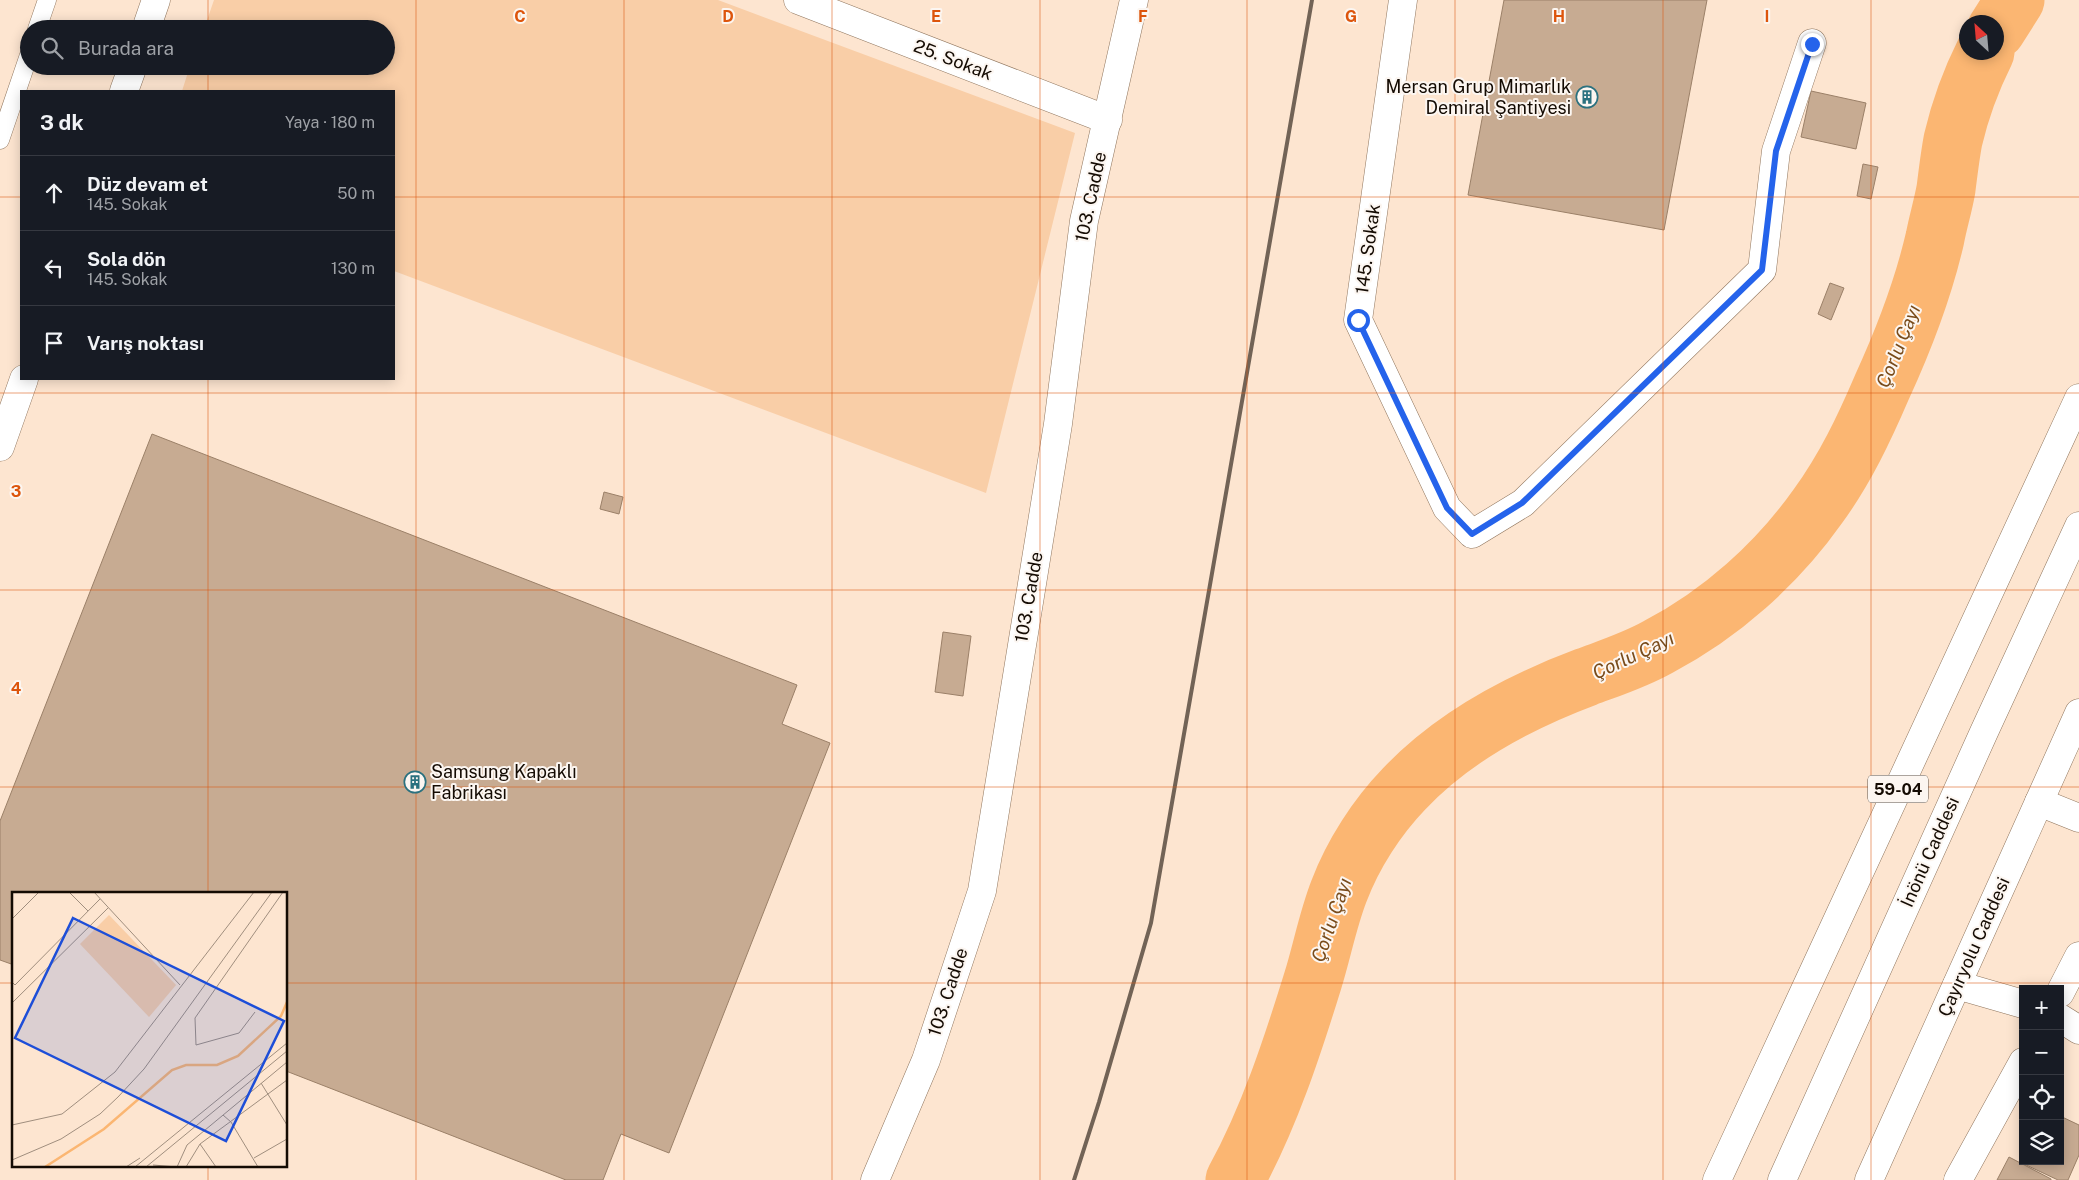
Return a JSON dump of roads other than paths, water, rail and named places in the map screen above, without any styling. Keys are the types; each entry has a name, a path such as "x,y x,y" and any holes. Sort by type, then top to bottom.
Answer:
{"street":[{"path":"149,20 156,0"},
{"name":"25. Sokak","path":"798,0 1108,120"},
{"name":"103. Cadde","path":"875,1180 926,1060 982,891 1058,424 1084,221 1134,0"},
{"name":"145. Sokak","path":"1403,0 1358,320 1447,508 1472,534 1522,503 1762,270 1776,151 1812,44"},
{"path":"124,90 130,75"},
{"path":"0,448 24,380"},
{"name":"59-04","path":"1717,1180 2079,398"},
{"name":"İnönü Caddesi","path":"1782,1180 2079,526"},
{"name":"Çayıryolu Caddesi","path":"1869,1180 2079,713"},
{"path":"2040,802 2079,818"},
{"path":"2064,985 2079,956"},
{"path":"1957,985 2019,1003"},
{"path":"2064,1021 2079,1030"},
{"path":"1958,1180 2019,1069"}],"lane":[{"path":"41,20 47,0"},
{"path":"0,140 22,75"}],"waterway":[{"name":"Çorlu Çayı","path":"2004,17 2015,0"},
{"name":"Çorlu Çayı","path":"1235,1180 1259,1132 1279,1082 1297,1031 1339,891 1351,863 1375,824 1394,800 1423,770 1465,737 1488,723 1536,698 1649,652 1704,619 1746,586 1785,548 1828,492 1868,418 1898,351 1912,314 1935,238 1946,189 1953,140 1966,95 1981,60"}],"railway":[{"path":"1074,1180 1099,1102 1151,923 1312,0"}],"place":[{"name":"Mersan Grup Mimarlık Demiral Şantiyesi","path":"1587,97"},
{"name":"Samsung Kapaklı Fabrikası","path":"415,782"}]}
